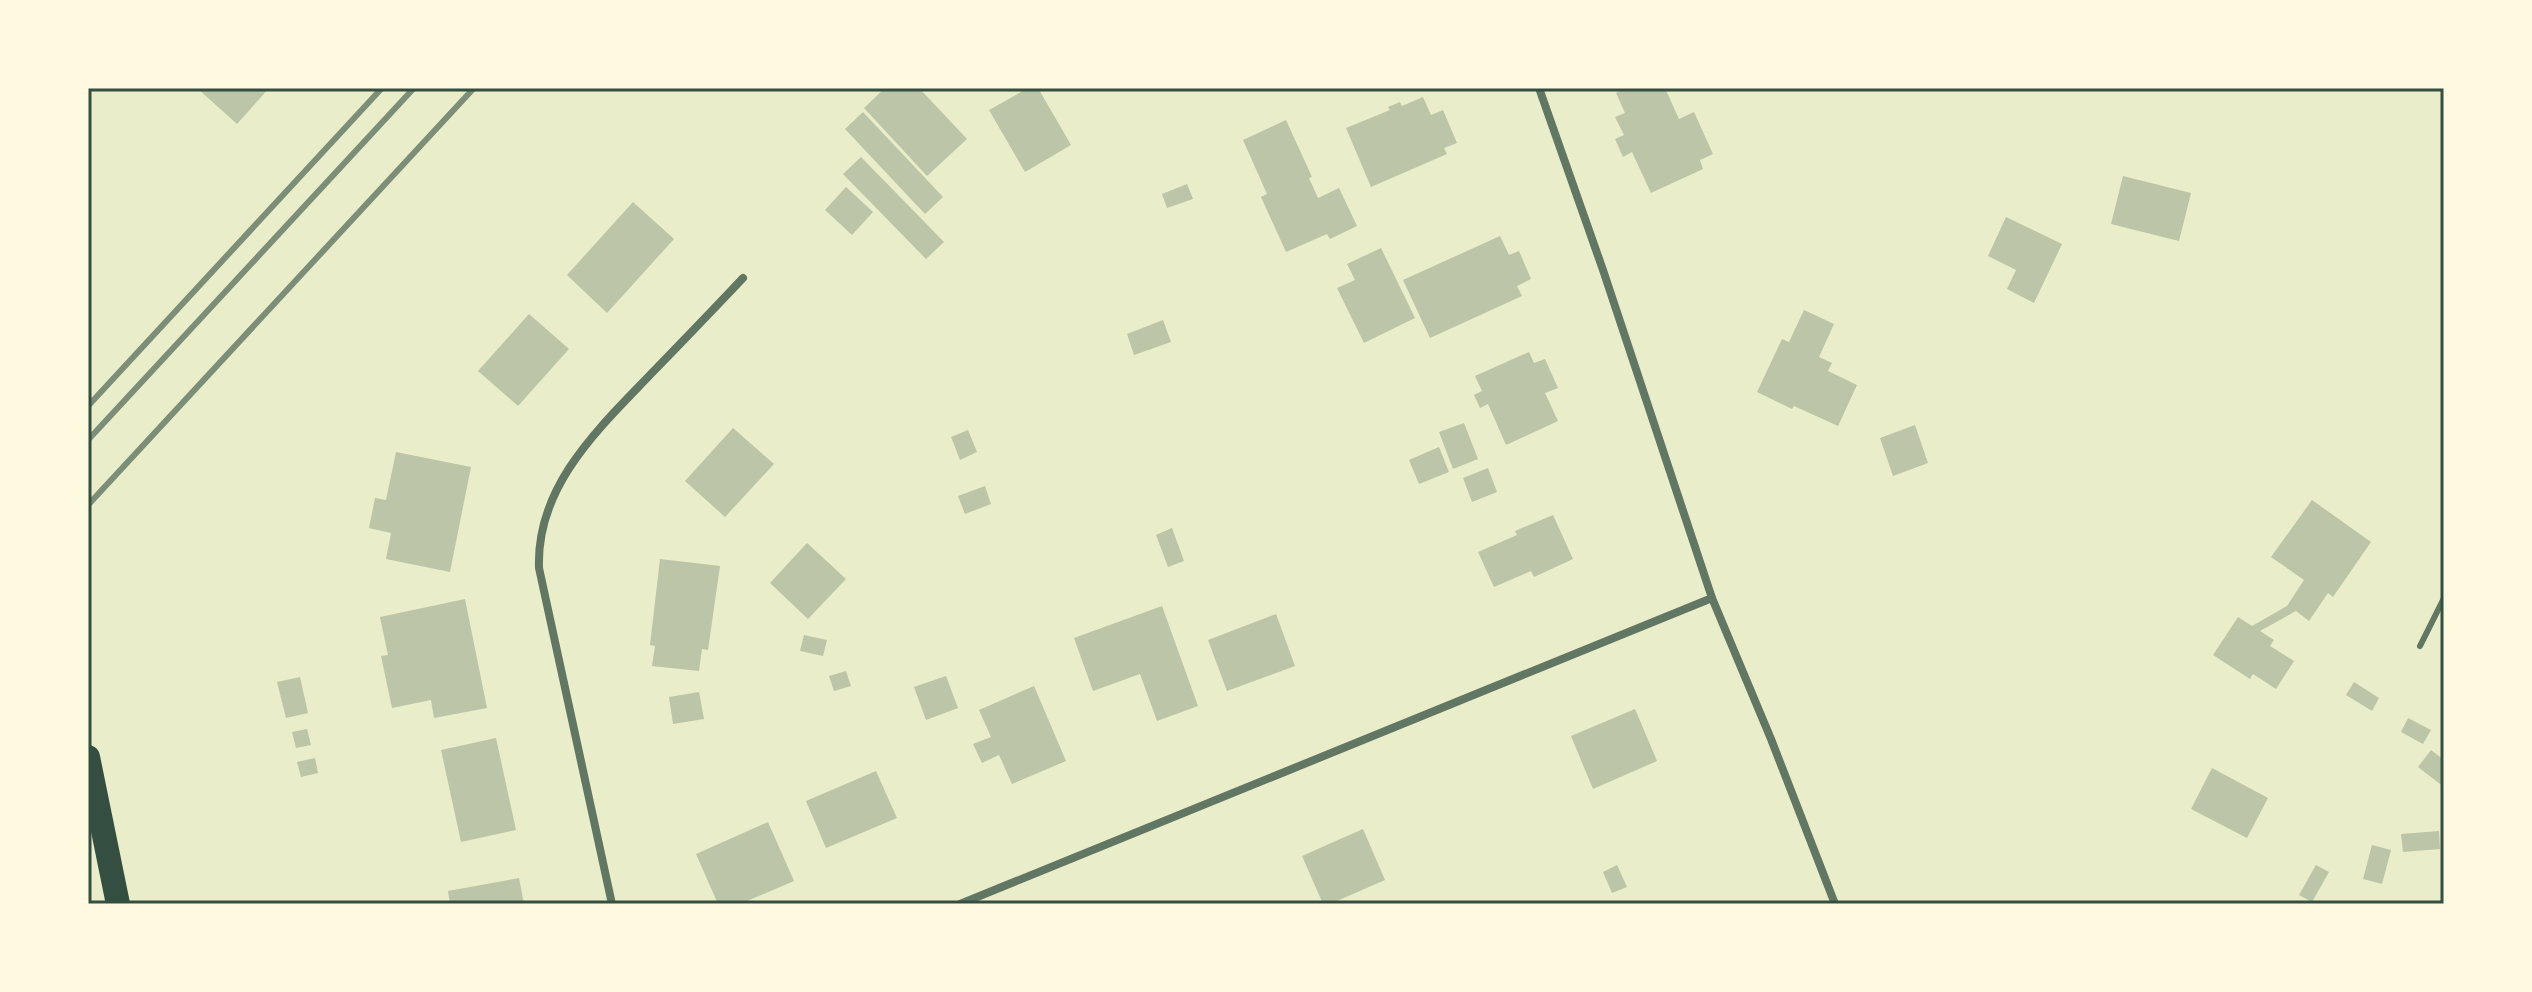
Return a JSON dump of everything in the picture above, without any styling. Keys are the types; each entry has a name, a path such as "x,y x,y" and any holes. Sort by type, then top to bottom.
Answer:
{"highway":[{"path":"88,757 118,904"}],"street":[{"path":"1539,88 1712,598 1835,904"},
{"path":"612,904 539,568 542,523 555,490 588,439 743,278"},
{"path":"960,904 1712,598"}],"lane":[{"path":"2420,646 2444,598"}],"building":[{"path":"197,88 269,88 237,124"},
{"path":"885,88 919,88 967,139 927,176 864,108"},
{"path":"1028,88 1038,88 1071,145 1025,172 989,110"},
{"path":"1626,88 1665,88 1679,119 1694,112 1713,154 1700,160 1703,169 1651,193 1632,152 1623,157 1615,139 1624,135 1615,117 1625,113 1616,93"},
{"path":"1423,97 1431,115 1443,110 1457,143 1444,148 1447,154 1371,187 1346,128 1390,110 1388,107 1400,102 1402,106"},
{"path":"863,112 943,197 925,214 845,129"},
{"path":"1286,120 1312,177 1309,178 1318,198 1339,188 1357,226 1330,239 1327,234 1286,252 1261,197 1267,194 1243,140"},
{"path":"861,157 944,242 926,259 843,174"},
{"path":"2123,176 2191,193 2179,241 2111,224"},
{"path":"1187,184 1193,199 1167,208 1162,194"},
{"path":"846,187 873,212 852,235 825,210"},
{"path":"633,202 674,239 607,313 567,275"},
{"path":"2006,217 2062,244 2034,303 2007,289 2016,270 1988,256"},
{"path":"1500,236 1509,255 1519,251 1531,279 1517,286 1522,296 1430,338 1403,280"},
{"path":"1381,248 1415,318 1364,343 1337,288 1355,280 1347,264"},
{"path":"1804,310 1834,324 1819,357 1832,363 1828,371 1857,385 1838,426 1757,392 1782,339 1789,342"},
{"path":"529,314 569,349 518,406 478,371"},
{"path":"1163,320 1171,342 1134,355 1127,334"},
{"path":"1529,352 1534,363 1545,359 1558,388 1545,393 1558,421 1506,445 1488,404 1480,408 1474,395 1482,391 1475,376"},
{"path":"1464,423 1478,459 1453,469 1439,432"},
{"path":"1915,425 1928,463 1893,476 1880,438"},
{"path":"733,428 774,464 725,517 685,481"},
{"path":"968,430 977,452 960,460 951,437"},
{"path":"1439,447 1449,472 1419,484 1409,460"},
{"path":"396,452 471,467 450,572 386,559 391,533 369,528 375,498 386,500"},
{"path":"1488,468 1497,492 1472,502 1463,478"},
{"path":"985,486 991,504 965,514 958,496"},
{"path":"2312,500 2371,542 2333,597 2328,593 2309,621 2296,611 2260,631 2274,640 2270,646 2294,661 2276,689 2253,674 2250,679 2213,655 2238,617 2252,626 2287,606 2304,580 2271,557"},
{"path":"1553,515 1573,559 1534,577 1531,571 1494,587 1478,552 1517,535 1515,531"},
{"path":"1172,528 1184,561 1168,567 1156,535"},
{"path":"807,543 846,579 808,619 770,583"},
{"path":"660,559 720,566 708,650 702,649 699,671 652,666 655,646 650,645"},
{"path":"465,599 487,708 434,718 431,700 392,708 381,656 388,655 380,617"},
{"path":"1162,606 1198,706 1157,721 1140,674 1093,691 1074,638"},
{"path":"1276,614 1295,666 1227,691 1208,640"},
{"path":"804,635 827,640 823,656 800,651"},
{"path":"846,671 851,686 834,691 829,676"},
{"path":"946,676 958,708 926,720 914,687"},
{"path":"300,677 308,713 286,718 277,682"},
{"path":"2354,682 2379,698 2372,711 2346,695"},
{"path":"1034,686 1066,761 1012,784 999,755 982,763 973,744 991,737 979,710"},
{"path":"699,692 704,719 673,724 669,697"},
{"path":"1635,709 1657,761 1593,789 1571,736"},
{"path":"2408,718 2431,730 2423,744 2401,732"},
{"path":"307,729 311,745 296,748 292,732"},
{"path":"496,738 516,830 461,842 441,750"},
{"path":"2431,750 2444,760 2444,787 2418,767"},
{"path":"315,758 318,773 301,777 297,762"},
{"path":"2212,768 2268,798 2247,838 2191,809"},
{"path":"876,771 897,818 826,848 806,801"},
{"path":"768,822 794,881 740,904 718,904 696,854"},
{"path":"1363,829 1385,880 1330,904 1323,904 1302,856"},
{"path":"2439,831 2440,849 2403,852 2401,834"},
{"path":"2372,845 2391,850 2382,884 2363,879"},
{"path":"1617,865 1627,887 1612,893 1603,872"},
{"path":"2316,865 2329,872 2312,902 2299,895"},
{"path":"519,878 524,904 450,904 448,891"}],"railway":[{"path":"88,406 382,88"},
{"path":"88,440 414,88"},
{"path":"88,505 474,88"}]}
